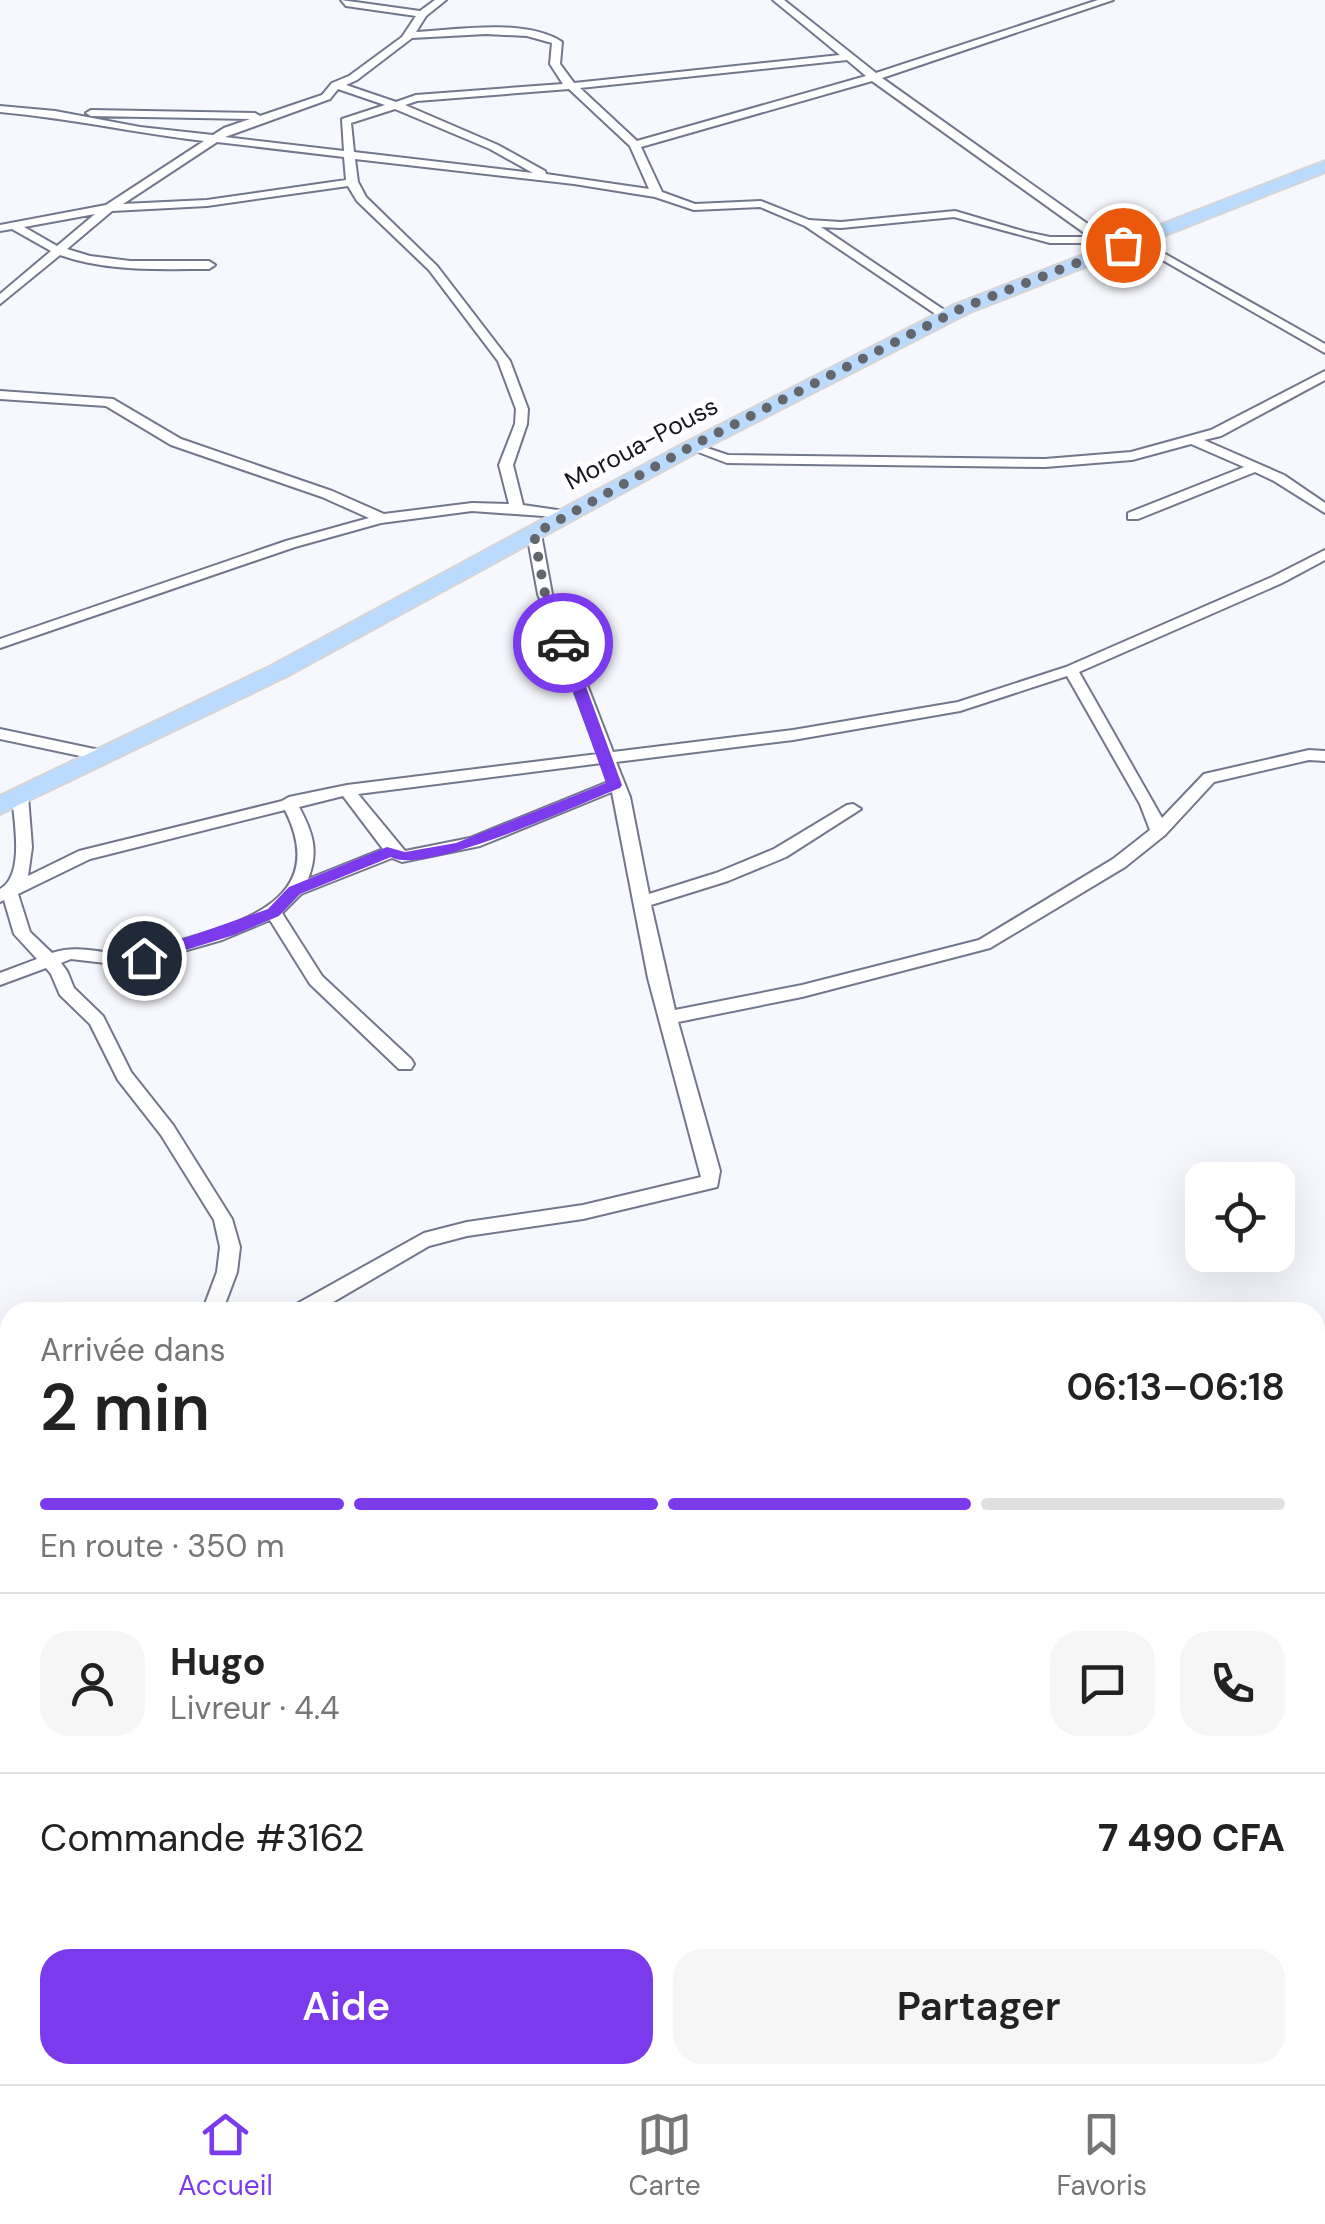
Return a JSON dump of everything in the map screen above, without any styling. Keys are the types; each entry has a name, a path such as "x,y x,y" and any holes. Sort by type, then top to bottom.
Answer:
{"main road":[{"name":"Moroua-Pouss","path":"10,801 278,671 692,446 946,317 1120,242 1325,166"}],"street":[{"path":"346,0 422,14"},
{"path":"410,34 411,26 441,0"},
{"path":"778,0 874,77 1120,242 1325,349"},
{"path":"635,145 874,77 1108,0"},
{"path":"0,300 109,208 216,138 268,116 319,101 410,34 549,37 557,42 556,64 567,85 635,145 657,194"},
{"path":"516,504 506,465 521,424 522,409 504,361 433,268 360,200 346,152 346,120 416,98 850,57"},
{"path":"336,85 396,105 494,147 550,178"},
{"path":"0,109 56,114 268,116"},
{"path":"56,114 140,130 550,178 657,194 694,208 762,204 808,223 946,317"},
{"path":"7,227 109,208 207,203 352,182"},
{"path":"808,223 841,225 955,214 1038,238 1120,242"},
{"path":"0,220 56,249 127,263 208,265"},
{"path":"692,446 727,459 1044,463 1132,456 1228,428 1325,375"},
{"path":"0,394 109,402 176,442 327,494 379,517"},
{"path":"1195,440 1257,467 1325,509"},
{"path":"1133,516 1257,467"},
{"path":"0,644 306,536 379,517 516,504 566,515"},
{"path":"317,1302 424,1240 583,1212 710,1182 712,1171 667,1018 622,797 614,785 545,594 534,534"},
{"path":"5,895 85,855 347,790 793,735 960,706 1071,670 1277,580 1325,554"},
{"path":"1071,670 1148,804 1159,832"},
{"path":"0,734 104,756"},
{"path":"667,1018 772,998 984,944 1119,863 1159,832 1209,778 1309,755 1325,756"},
{"path":"347,790 392,851 402,857 458,847 614,785"},
{"path":"5,895 21,880 24,862 10,801"},
{"path":"0,979 70,952 118,961 144,958 273,912 295,890 307,864 309,850 289,802"},
{"path":"642,902 722,877 780,853 853,809"},
{"path":"295,890 392,851"},
{"path":"5,895 20,930 59,971 66,991 97,1020 124,1076 167,1130 223,1219 230,1247 227,1272 216,1302"},
{"path":"273,912 316,980 404,1064"}],"way so far":[{"path":"563,643 545,594 534,534 692,446 962,308 1123,245"}],"route":[{"path":"144,958 273,912 295,890 392,851 402,857 458,847 532,819 578,796 614,785 563,643"}]}
